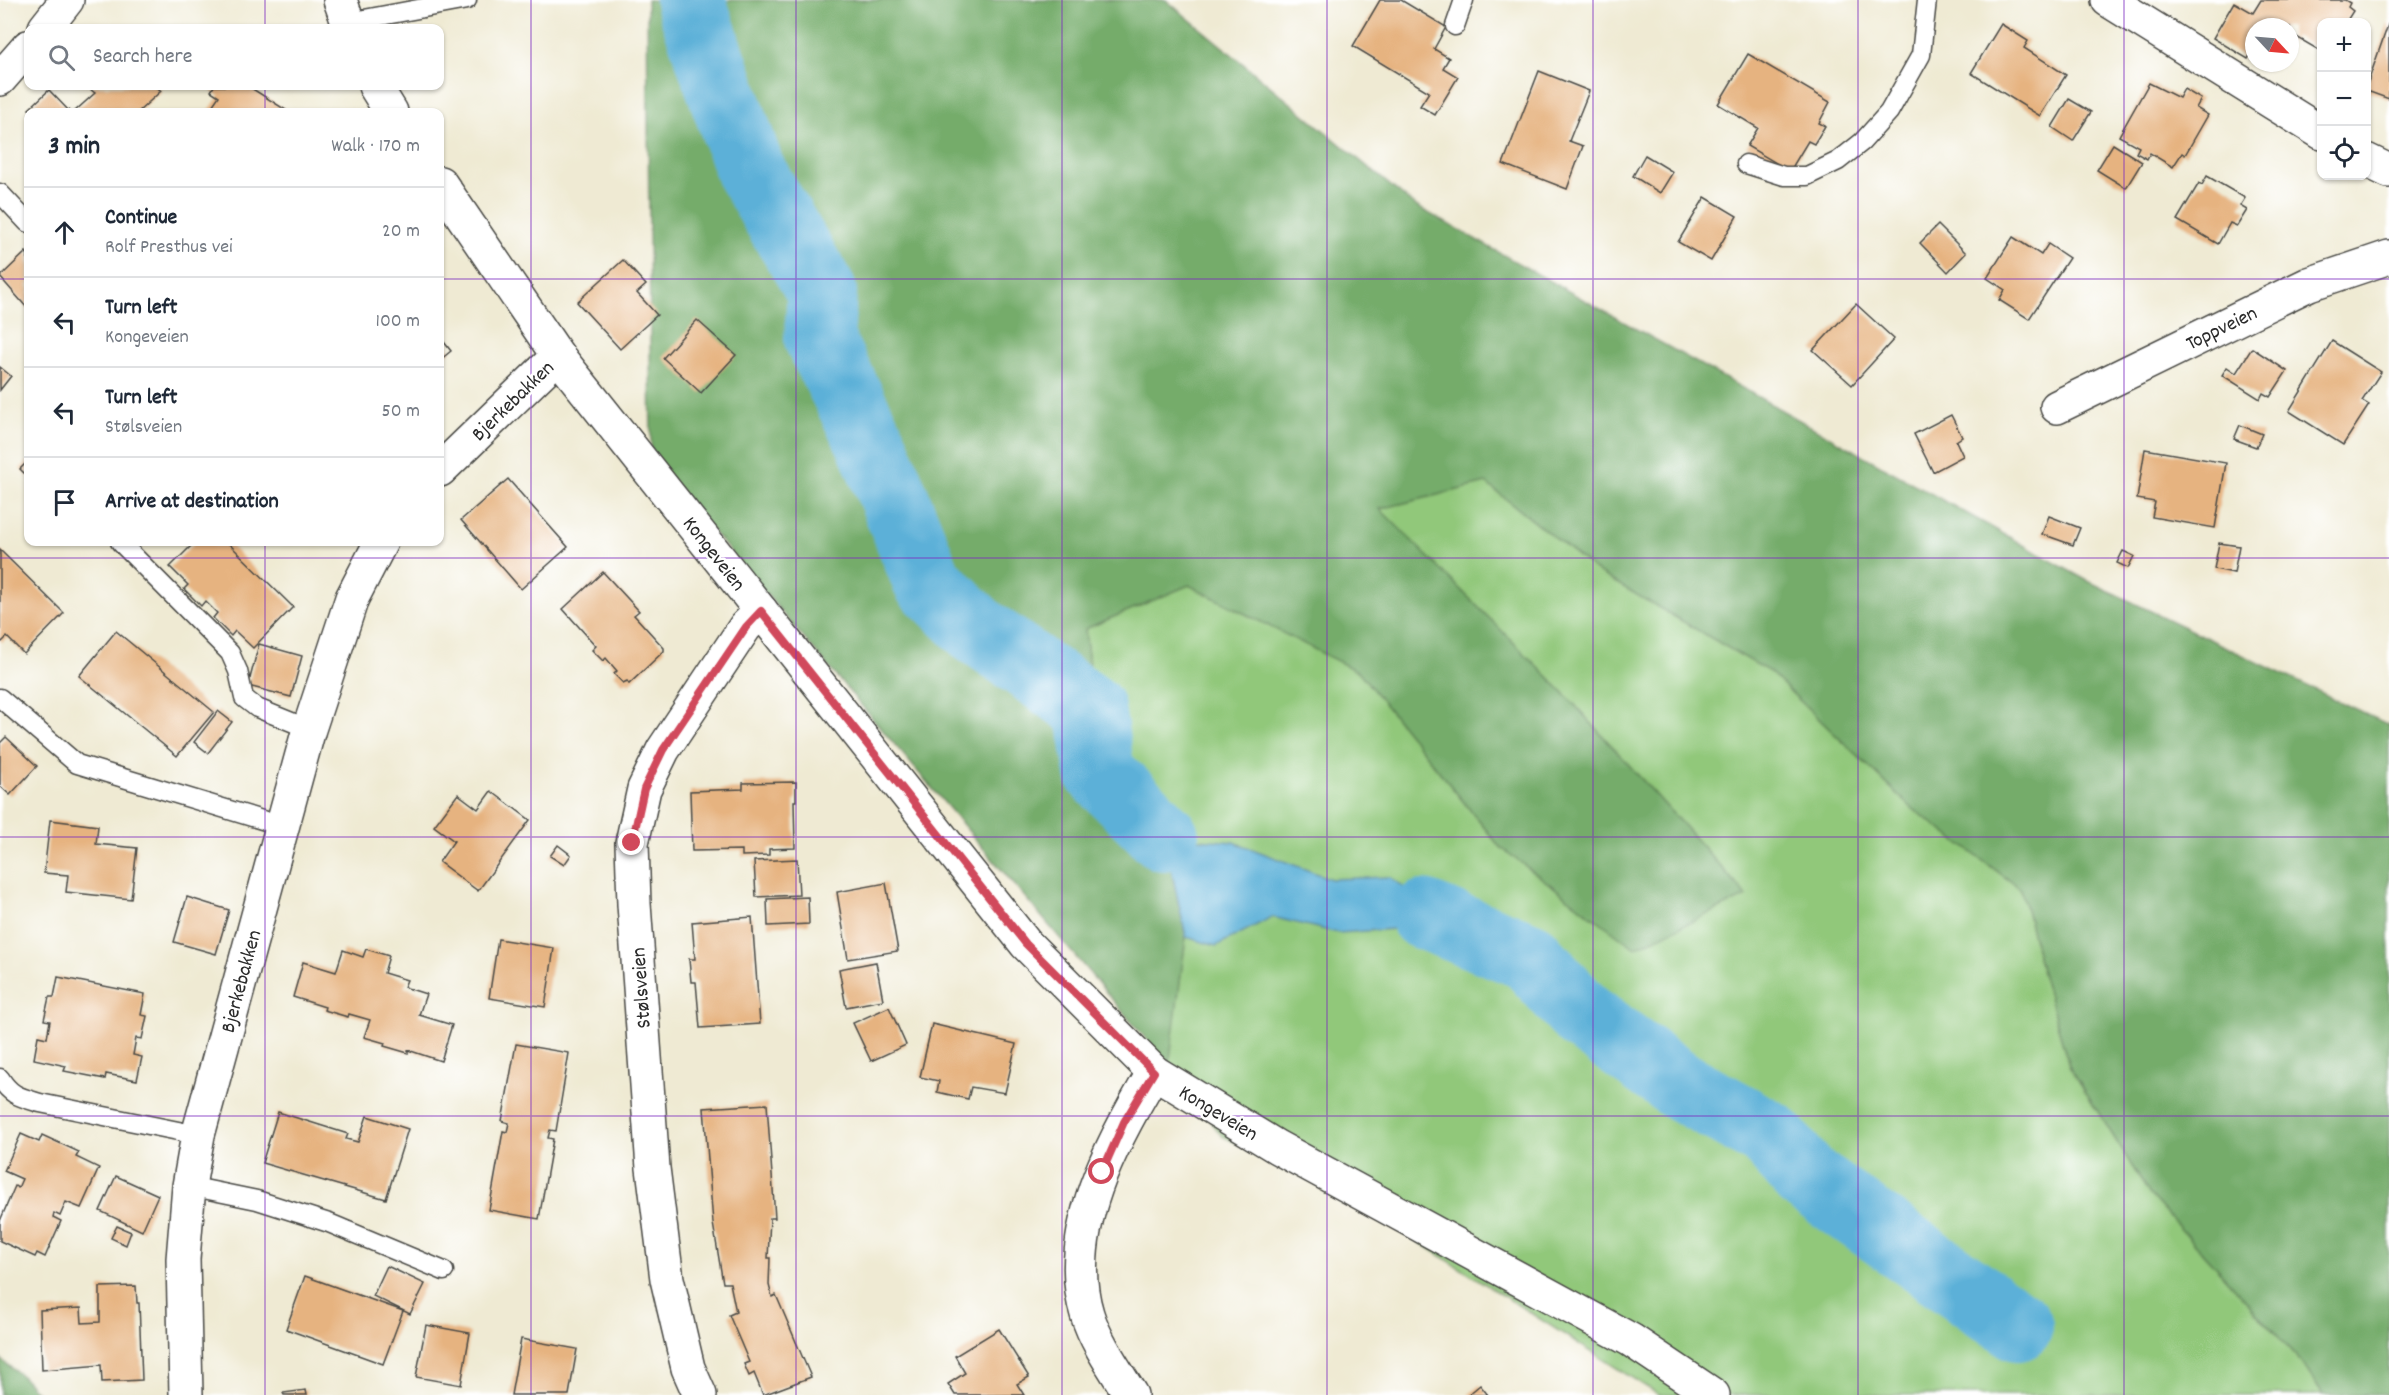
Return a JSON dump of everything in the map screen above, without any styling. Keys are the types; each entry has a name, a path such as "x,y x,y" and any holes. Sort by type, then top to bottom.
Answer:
{"street":[{"path":"48,24 67,0"},
{"path":"2108,0 2317,130"},
{"path":"0,79 24,52"},
{"path":"377,90 389,108"},
{"path":"2371,162 2389,171"},
{"name":"Kongeveien","path":"444,189 558,356 1026,944 1154,1072 1277,1147 1631,1340 1713,1395"},
{"name":"Toppveien","path":"2057,407 2309,284 2389,257"},
{"name":"Bjerkebakken","path":"444,466 558,356"},
{"name":"Bjerkebakken","path":"186,1395 183,1259 189,1186 198,1136 309,729 352,598 379,546"},
{"name":"Stølsveien","path":"700,1395 688,1368 668,1279 654,1179 634,904 632,843 644,789 663,750 746,627 761,611"},
{"path":"1131,1395 1108,1357 1087,1314 1080,1267 1089,1213 1102,1172 1124,1122 1154,1072"}],"lane":[{"path":"346,17 467,0"},
{"path":"1455,26 1464,0"},
{"path":"1746,164 1784,176 1807,176 1838,161 1862,142 1889,112 1921,55 1927,0"},
{"path":"0,193 24,219"},
{"path":"124,546 230,653 238,671 244,698 257,708 309,729"},
{"path":"0,698 77,764 282,826"},
{"path":"0,1078 8,1090 15,1095 39,1103 198,1136"},
{"path":"189,1186 257,1200 329,1223 444,1271"}],"green space":[{"path":"647,0 1166,0 1414,205 2086,580 2389,725 2389,1395 2323,1395 2303,1364 2150,1195 2069,1065 2021,889 1912,808 1770,672 1599,573 1486,483 1380,509 1564,693 1747,896 1635,948 1500,847 1359,672 1189,585 1085,629 1097,741 1164,836 1186,937 1169,1066 651,459"},
{"path":"1486,483 1599,573 1770,672 1912,808 2021,889 2069,1065 2150,1195 2303,1364 2323,1395 1659,1395 1355,1201 1222,1136 1169,1066 1164,836 1097,741 1085,629 1189,585 1359,672 1500,847 1747,896 1564,693 1379,509"},
{"path":"0,1359 23,1377 39,1395 0,1395"}],"water":[{"path":"1164,836 1234,842 1331,879 1390,877 1427,906 1421,927 1338,933 1272,917 1216,946 1186,937"}],"building":[{"path":"1380,0 1401,0 1446,27 1434,49 1449,58 1443,68 1458,77 1435,115 1420,106 1429,92 1353,46"},
{"path":"2261,0 2345,0 2350,3 2348,7 2353,11 2349,18 2317,18 2317,49 2299,38 2299,18 2245,18 2245,57 2213,38 2234,2 2253,13"},
{"path":"2389,22 2389,99 2371,92 2371,74"},
{"path":"2001,24 2028,41 2024,48 2066,75 2040,116 1971,73"},
{"path":"1748,54 1830,102 1819,123 1825,126 1814,144 1808,141 1790,171 1747,146 1758,128 1718,104"},
{"path":"1539,71 1589,91 1569,141 1583,146 1567,189 1503,164"},
{"path":"2149,83 2179,98 2184,89 2201,99 2196,108 2208,115 2185,155 2182,153 2173,167 2150,153 2147,159 2136,153 2139,147 2119,136"},
{"path":"49,90 66,108 30,108"},
{"path":"91,90 161,91 142,108 78,108 95,93"},
{"path":"254,90 283,108 211,108 219,96 211,91"},
{"path":"2069,99 2091,112 2073,141 2052,127"},
{"path":"2113,144 2142,162 2126,188 2097,170"},
{"path":"1645,155 1673,172 1660,193 1633,176"},
{"path":"2207,176 2245,198 2240,206 2247,210 2237,226 2230,223 2218,244 2177,220 2199,183 2202,185"},
{"path":"1705,197 1737,216 1711,261 1678,242"},
{"path":"1938,225 1966,253 1948,272 1920,243"},
{"path":"2013,237 2041,255 2048,244 2069,258 2029,319 1999,300 2005,290 1987,278"},
{"path":"24,254 24,304 0,277"},
{"path":"623,260 646,285 637,293 657,315 620,349 577,302"},
{"path":"1856,304 1894,339 1852,385 1813,350"},
{"path":"697,320 736,355 701,393 663,358"},
{"path":"2332,341 2381,372 2362,401 2369,405 2343,445 2289,411"},
{"path":"444,342 451,351 444,357"},
{"path":"2252,348 2287,371 2270,397 2263,393 2260,399 2222,375 2227,367 2236,373"},
{"path":"0,367 11,376 0,390"},
{"path":"1951,415 1962,437 1956,441 1963,456 1933,472 1914,434"},
{"path":"2240,425 2262,434 2256,447 2234,439"},
{"path":"2145,449 2226,463 2215,528 2152,517 2155,502 2137,499"},
{"path":"508,479 568,547 521,589 461,520"},
{"path":"2049,516 2080,528 2073,545 2042,534"},
{"path":"2219,543 2239,546 2234,573 2214,569"},
{"path":"191,546 231,546 293,607 253,648 235,631 231,636 213,618 217,613 205,601 201,606 184,589 188,585 170,567"},
{"path":"0,550 64,613 24,654 7,637 2,642 0,640"},
{"path":"2123,551 2134,556 2128,568 2117,563"},
{"path":"603,572 639,611 634,615 664,648 664,651 629,684 627,681 623,683 614,674 617,671 606,658 603,661 592,650 596,646 563,609"},
{"path":"116,631 214,712 177,756 79,676"},
{"path":"259,644 302,656 291,697 248,686"},
{"path":"218,711 232,722 208,753 194,742"},
{"path":"6,737 37,766 10,795 0,786 0,743"},
{"path":"796,782 795,848 769,849 769,855 742,856 742,850 692,851 690,791 743,789 743,783"},
{"path":"491,791 530,820 478,891 439,862 454,841 434,826 458,794 478,809"},
{"path":"50,820 98,826 96,844 137,848 131,899 66,892 68,875 44,873"},
{"path":"558,845 571,855 564,865 550,856"},
{"path":"797,859 799,895 756,897 754,861"},
{"path":"886,883 898,951 848,959 837,892"},
{"path":"187,897 229,910 216,954 174,942"},
{"path":"808,897 809,924 768,926 767,899"},
{"path":"752,917 760,1024 700,1028 696,982 691,982 689,959 695,959 692,922"},
{"path":"498,939 554,948 545,1007 489,998"},
{"path":"366,949 389,956 384,973 407,980 404,987 426,994 419,1015 452,1025 441,1061 408,1050 408,1053 384,1046 385,1043 364,1037 370,1020 324,1010 325,1007 293,997 303,962 336,972 343,950 363,957"},
{"path":"876,962 883,1000 846,1007 839,969"},
{"path":"58,977 145,994 141,1015 147,1016 142,1039 136,1038 133,1055 142,1057 137,1080 106,1074 105,1079 64,1071 66,1066 34,1059 38,1036 47,1038 50,1021 44,1020 49,997 54,997"},
{"path":"889,1007 906,1045 871,1061 853,1023"},
{"path":"932,1024 1016,1044 1005,1093 971,1087 968,1099 937,1092 939,1081 920,1077"},
{"path":"516,1044 569,1053 556,1131 550,1130 548,1138 553,1139 539,1219 489,1210 503,1131 507,1132 509,1123 502,1121"},
{"path":"767,1104 775,1218 770,1218 769,1285 772,1297 776,1295 811,1377 763,1395 754,1373 749,1376 744,1364 749,1362 729,1315 736,1312 730,1283 723,1283 713,1223 704,1108"},
{"path":"278,1112 348,1134 346,1139 358,1142 367,1116 408,1129 386,1199 262,1163"},
{"path":"21,1134 39,1142 42,1135 79,1152 76,1157 99,1168 81,1208 66,1202 60,1216 54,1213 53,1217 61,1221 45,1257 37,1253 35,1257 0,1241 0,1221 15,1186 18,1188 22,1179 4,1171"},
{"path":"116,1176 158,1195 142,1231 100,1211"},
{"path":"117,1226 131,1232 126,1245 111,1238"},
{"path":"387,1266 425,1284 410,1314 373,1296"},
{"path":"305,1276 403,1311 383,1364 286,1329"},
{"path":"136,1286 137,1303 139,1303 142,1380 102,1382 101,1365 42,1370 40,1310 81,1308 82,1323 100,1322 100,1287"},
{"path":"426,1325 470,1333 461,1385 416,1377"},
{"path":"999,1329 1029,1377 1017,1384 1024,1395 955,1395 948,1384 965,1373 955,1356"},
{"path":"521,1339 577,1349 569,1395 511,1395"},
{"path":"1480,1385 1488,1395 1468,1395"},
{"path":"306,1390 307,1395 284,1395 283,1393"}],"waterway":[{"path":"690,0 750,170 822,292 819,339 872,444 928,582 975,628 1090,709 1100,773 1164,836"},
{"path":"1424,915 1529,956 1583,1016 1679,1085 1769,1135 1807,1178 2018,1326"}],"route":[{"path":"632,843 644,789 663,750 746,627 761,611 1026,944 1154,1072 1124,1122 1102,1172"}]}
